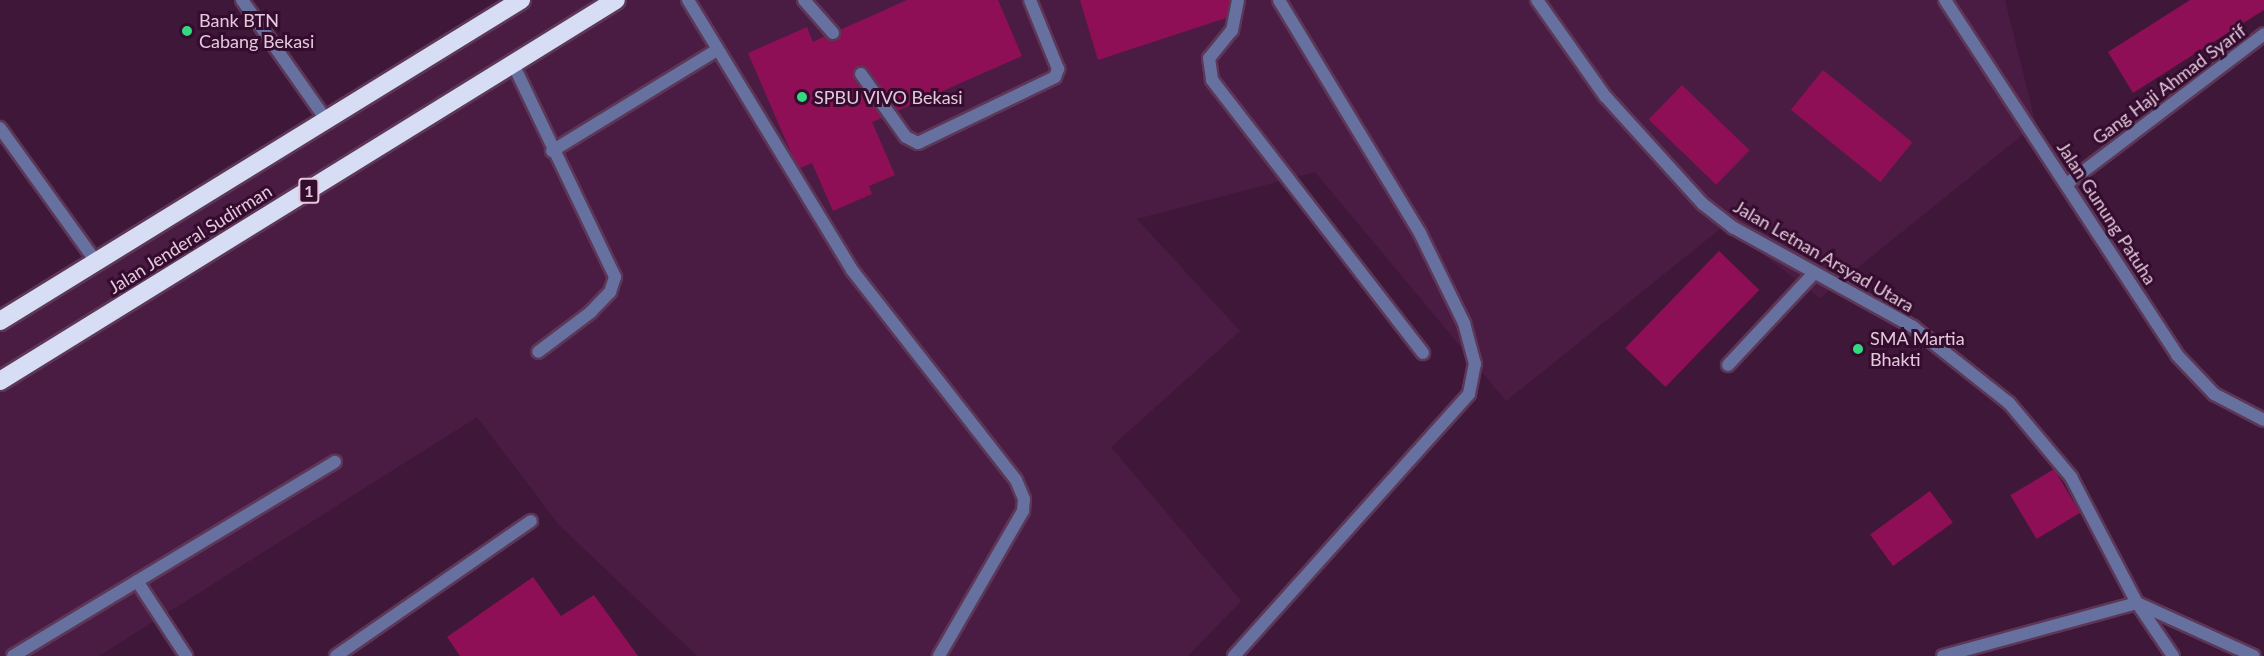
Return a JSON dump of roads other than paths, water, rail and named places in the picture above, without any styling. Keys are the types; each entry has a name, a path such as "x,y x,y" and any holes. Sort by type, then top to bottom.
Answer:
{"highway":[{"name":"Jalan Jenderal Sudirman","path":"0,321 521,0"},
{"name":"Jalan Jenderal Sudirman","path":"0,381 514,66 616,0"}],"street":[{"path":"242,0 327,121"},
{"path":"688,0 852,270 1016,480 1024,499 1023,511 939,656"},
{"path":"804,0 833,33"},
{"path":"861,74 906,137 918,143 1055,77 1058,69 1030,0"},
{"path":"1238,0 1232,30 1209,58 1212,80 1422,352"},
{"path":"1234,656 1469,394 1475,363 1464,323 1420,233 1279,0"},
{"name":"Jalan Letnan Arsyad Utara","path":"1537,0 1605,96 1703,204 1734,228 1913,327 2010,403 2071,477 2137,603 2173,656"},
{"name":"Jalan Gunung Patuha","path":"1946,0 2194,378 2264,420"},
{"name":"Gang Haji Ahmad Syarif","path":"2068,183 2264,34"},
{"path":"552,151 717,50"},
{"path":"514,66 552,151 615,277 610,292 591,312 538,352"},
{"path":"0,128 97,263"},
{"path":"1728,365 1814,273"},
{"path":"13,656 335,462"},
{"path":"336,656 531,521"},
{"path":"137,581 186,656"},
{"path":"1943,656 2137,603 2254,656"}],"place":[{"name":"Bank BTN Cabang Bekasi","path":"187,31"},
{"name":"SPBU VIVO Bekasi","path":"802,97"},
{"name":"SMA Martia Bhakti","path":"1858,349"}]}
